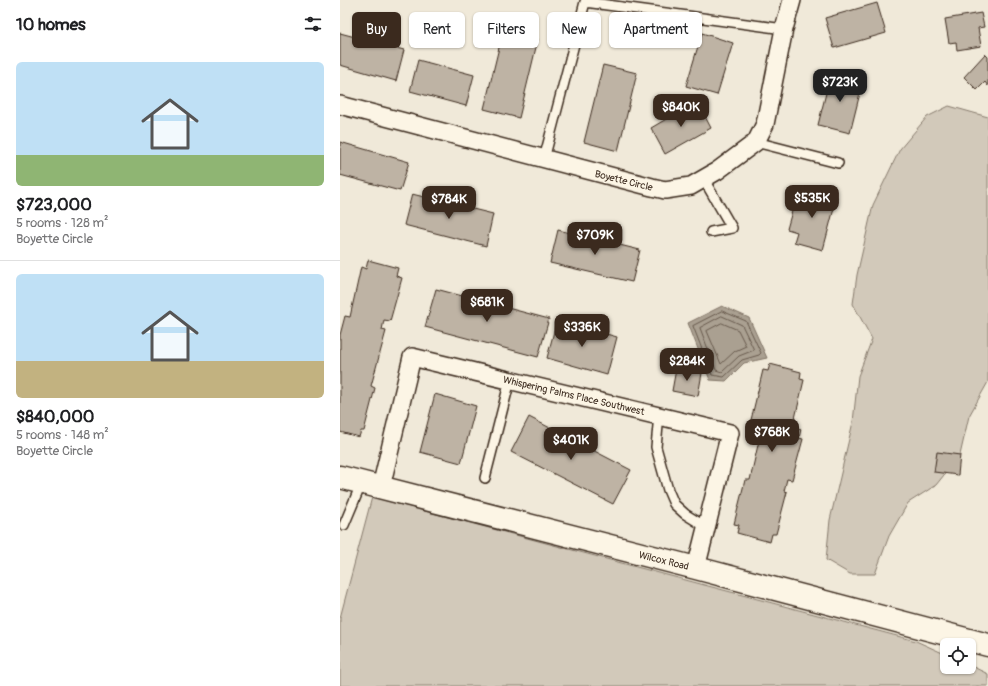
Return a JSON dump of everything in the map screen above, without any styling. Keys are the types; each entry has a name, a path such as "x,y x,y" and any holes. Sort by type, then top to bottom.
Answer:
{"street":[{"name":"Boyette Circle","path":"340,105 665,190 691,186 717,171 756,142 765,124 784,29 792,0"},
{"name":"Whispering Palms Place Southwest","path":"371,484 412,357 730,433 696,568"},
{"name":"Wilcox Road","path":"340,477 696,568 988,645"}],"lane":[{"path":"544,159 585,2 784,29"},
{"path":"756,142 838,163"},
{"path":"703,178 732,228 711,232"},
{"path":"485,478 510,380"},
{"path":"659,415 656,447 668,490 674,504 684,514 706,527"},
{"path":"341,527 371,484"}],"shaded area":[{"path":"949,106 988,117 988,382 969,416 960,455 936,485 908,503 889,536 875,574 850,574 826,560 830,520 853,422 858,376 872,339 853,304 857,275 873,205 900,149 927,117"},
{"path":"372,497 916,641 940,652 940,674 976,674 976,668 988,674 988,686 340,686 340,618"}],"water":[{"path":"722,306 749,318 767,358 744,363 726,381 710,380 688,323"}],"building":[{"path":"877,3 886,33 834,48 825,18"},
{"path":"981,13 984,27 978,28 981,46 957,50 956,42 949,43 945,19"},
{"path":"340,33 352,36 352,48 396,48 404,50 396,81 340,65"},
{"path":"702,33 733,43 717,95 686,86 697,48 702,48"},
{"path":"499,48 536,48 519,118 484,109"},
{"path":"985,54 988,57 988,86 985,82 977,90 964,77"},
{"path":"418,60 474,75 466,106 410,91"},
{"path":"603,65 637,73 618,151 584,142"},
{"path":"831,73 863,81 850,133 818,125"},
{"path":"697,101 711,128 665,154 651,128"},
{"path":"340,142 409,162 400,191 340,175"},
{"path":"808,189 837,197 823,250 794,242 797,232 787,229 796,197 805,200"},
{"path":"412,194 493,214 486,246 404,225"},
{"path":"558,230 640,250 632,282 550,263"},
{"path":"368,260 398,268 396,276 402,278 390,321 384,320 382,330 386,331 371,386 375,388 364,431 361,431 359,437 340,432 340,335 345,316 350,317 361,267 366,269"},
{"path":"436,289 549,319 538,357 425,327"},
{"path":"557,320 617,337 607,375 547,358"},
{"path":"770,364 801,372 800,379 804,380 793,427 801,429 799,438 803,439 792,480 787,479 784,491 787,492 776,534 772,534 770,542 737,533 739,525 734,524 745,480 750,480 763,423 751,420 763,370 768,371"},
{"path":"676,369 702,373 698,396 672,391"},
{"path":"435,394 476,406 461,463 420,452"},
{"path":"529,417 631,470 613,504 511,452"},
{"path":"937,452 960,455 958,475 934,472"}]}
